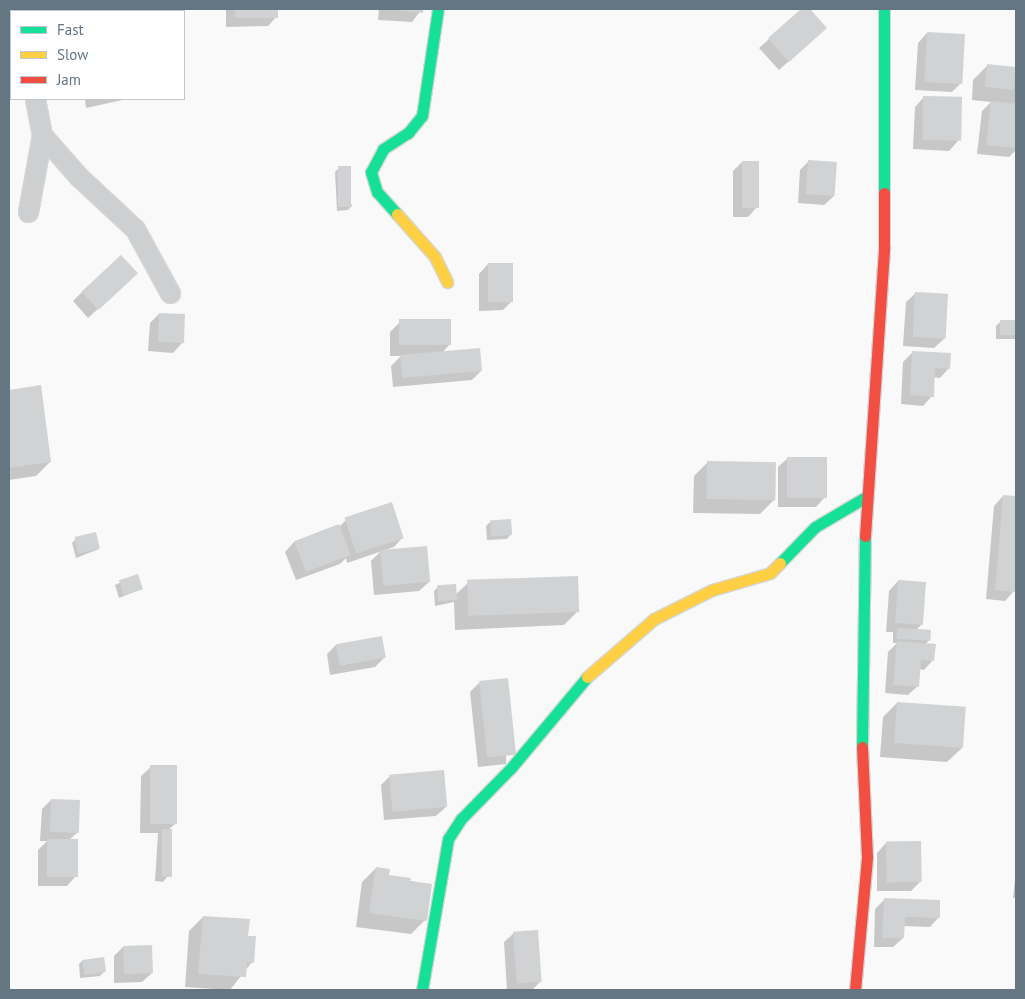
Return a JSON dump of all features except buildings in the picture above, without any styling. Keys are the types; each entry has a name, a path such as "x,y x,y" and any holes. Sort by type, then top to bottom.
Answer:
{"street":[{"path":"438,9 422,116 408,133 383,149 371,172 377,192 435,257 447,282"},
{"path":"855,990 867,857 862,725 866,497 884,247 884,9"},
{"path":"28,212 42,135 35,100"},
{"path":"42,135 78,176 135,229 170,294"},
{"path":"422,990 448,839 461,819 511,768 576,685 654,619 712,590 770,573 815,527 866,497"}],"traffic: fast":[{"path":"397,214 377,192 371,172 383,149 408,133 422,116 438,9"},
{"path":"884,9 884,193"},
{"path":"780,563 815,527 866,497"},
{"path":"862,747 865,536"},
{"path":"422,990 448,839 461,819 511,768 587,677"}],"traffic: slow":[{"path":"397,214 435,257 447,282"},
{"path":"587,677 654,619 712,590 770,573 780,563"}],"traffic: jam":[{"path":"865,536 884,247 884,193"},
{"path":"855,990 867,857 862,747"}]}
